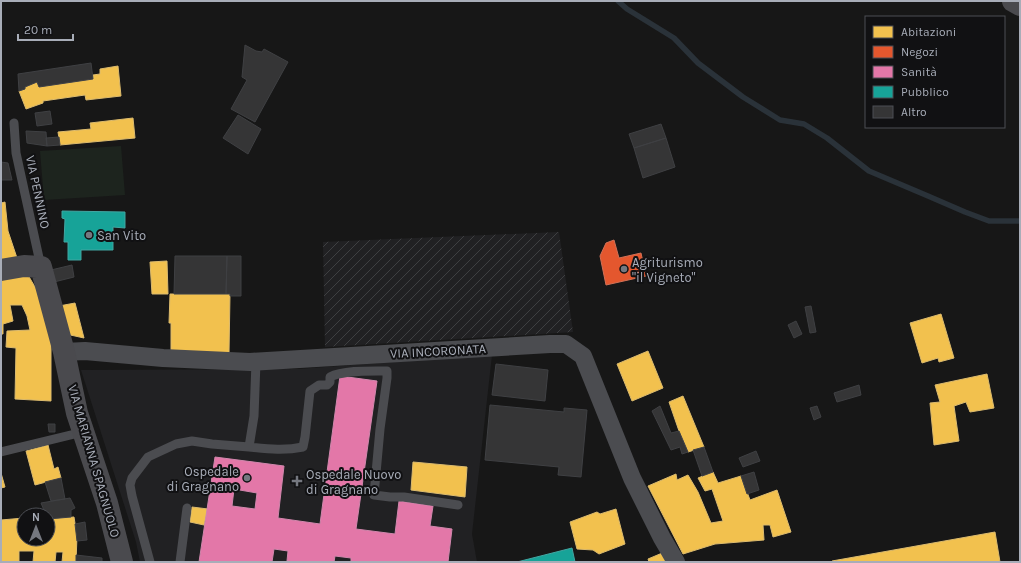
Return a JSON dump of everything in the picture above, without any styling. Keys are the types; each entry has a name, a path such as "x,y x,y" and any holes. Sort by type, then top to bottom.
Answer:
{"street":[{"path":"1013,1 1020,5"},
{"path":"1,270 24,266 41,267"},
{"name":"VIA MARIANNA SPAGNUOLO","path":"41,267 64,352 77,413 108,503 122,562"},
{"name":"VIA INCORONATA","path":"64,352 85,351 163,358 256,362 566,344 583,356 632,478 662,538 676,562"}],"lane":[{"name":"VIA PENNINO","path":"14,123 16,153 41,267"},
{"path":"249,447 254,416 256,362"},
{"path":"150,562 130,485 132,478 148,457 176,444 192,441 272,450 291,450 303,447 310,391 319,385 327,385 330,382 330,377 336,374 387,371 374,495 404,497 458,505"},
{"path":"1,452 83,432"},
{"path":"180,562 187,508"}],"shaded area":[{"path":"121,146 125,195 44,200 40,151"},
{"path":"559,232 573,332 325,347 323,242"},
{"name":"Ospedale Nuovo di Gragnano","path":"492,355 472,534 477,562 140,562 136,542 81,370 297,369"}],"building: Abitazioni":[{"path":"118,66 121,96 86,100 85,95 43,101 43,103 26,109 19,91 37,82 39,87 93,79 93,75 100,74 100,69"},
{"path":"133,118 135,138 60,145 58,132 91,129 90,123"},
{"path":"5,202 8,231 17,258 1,262 1,203"},
{"path":"167,261 168,294 152,294 150,262"},
{"path":"28,275 38,292 51,339 51,401 15,399 16,348 6,347 7,331 30,330 27,316 22,305 10,305 13,321 3,324 3,334 1,334 1,280"},
{"path":"170,294 230,294 229,353 171,352 171,323 169,323"},
{"path":"75,303 84,338 66,334 59,306"},
{"path":"941,314 954,358 939,362 938,358 922,363 910,323"},
{"path":"648,351 663,388 632,401 617,364"},
{"path":"987,374 994,408 970,412 966,402 954,406 959,441 934,445 930,403 940,402 935,385"},
{"path":"683,396 704,447 688,452 669,402"},
{"path":"48,445 54,469 58,467 61,478 35,485 26,451"},
{"path":"413,462 467,467 465,497 411,490"},
{"path":"713,472 718,483 741,476 750,500 777,490 791,532 773,537 770,525 763,525 764,540 715,544 683,554 648,486 676,474 677,480 688,475 698,492 711,523 723,521 712,489 705,491 698,478"},
{"path":"1,473 5,487 1,488"},
{"path":"192,507 208,509 204,525 190,522"},
{"path":"616,509 625,544 599,554 593,550 577,549 570,522 597,512 600,514"},
{"path":"74,517 77,536 76,562 62,562 63,552 56,552 55,562 33,562 34,551 19,551 19,562 1,562 1,520 16,519 16,547 56,547 56,518"},
{"path":"995,532 1000,562 832,562 832,561"},
{"path":"667,551 671,562 649,562 648,559"}],"building: Negozi":[{"name":"Agriturismo \"il Vigneto\"","path":"614,240 619,258 641,253 646,276 606,285 600,256 606,243"}],"building: Sanità":[{"name":"Ospedale di Gragnano","path":"340,376 377,381 356,529 395,534 399,501 433,506 430,526 452,529 448,562 351,562 351,558 335,556 334,562 295,562 287,561 288,551 274,549 272,562 199,562 215,457 284,466 278,518 320,524","holes":["234,489 257,493 255,509 232,506"]}],"building: Pubblico":[{"name":"San Vito","path":"62,211 125,212 125,228 113,227 113,250 81,250 81,260 68,260 68,242 64,242 65,219 62,218"},
{"path":"572,548 575,562 517,562"}],"building: Altro":[{"path":"245,45 256,51 262,52 264,49 288,62 255,122 231,109 247,80 242,77"},
{"path":"91,63 93,79 39,87 37,82 19,91 18,74"},
{"path":"50,111 52,124 37,126 35,113"},
{"path":"238,115 261,129 248,154 223,138"},
{"path":"661,124 666,138 634,148 629,134"},
{"path":"26,131 46,132 47,146 27,143"},
{"path":"59,137 60,145 47,146 46,138"},
{"path":"666,138 675,167 643,178 634,148"},
{"path":"1,162 8,163 12,180 1,180"},
{"path":"175,256 227,256 226,294 174,294"},
{"path":"227,256 241,256 241,296 230,296 230,294 226,294"},
{"path":"72,265 74,277 54,282 51,270"},
{"path":"811,306 816,332 810,333 805,307"},
{"path":"796,321 802,334 794,338 788,325"},
{"path":"496,364 548,370 545,401 492,395"},
{"path":"859,385 861,395 837,402 834,393"},
{"path":"490,405 564,412 564,408 587,410 581,477 558,475 559,467 485,460"},
{"path":"660,406 671,433 679,431 688,452 682,454 680,447 671,450 652,411"},
{"path":"817,406 821,417 814,420 810,408"},
{"path":"48,424 55,424 55,432 49,432"},
{"path":"704,447 713,472 702,476 693,450"},
{"path":"756,451 760,461 743,467 739,458"},
{"path":"754,472 759,490 747,494 741,476"},
{"path":"61,478 65,499 51,501 45,482"},
{"path":"70,498 75,508 71,510 71,517 56,518 56,507 43,507 41,503"},
{"path":"85,522 87,540 77,541 75,524"},
{"path":"76,555 102,558 102,562 76,562"}],"waterway":[{"path":"618,1 627,9 674,38 698,63 743,97 780,120 804,124 827,138 869,171 989,221 1020,221"}],"place":[{"name":"San Vito","path":"89,235"},
{"name":"Agriturismo \"il Vigneto\"","path":"624,269"},
{"name":"Ospedale di Gragnano","path":"247,478"},
{"name":"Ospedale Nuovo di Gragnano","path":"297,481"}]}
